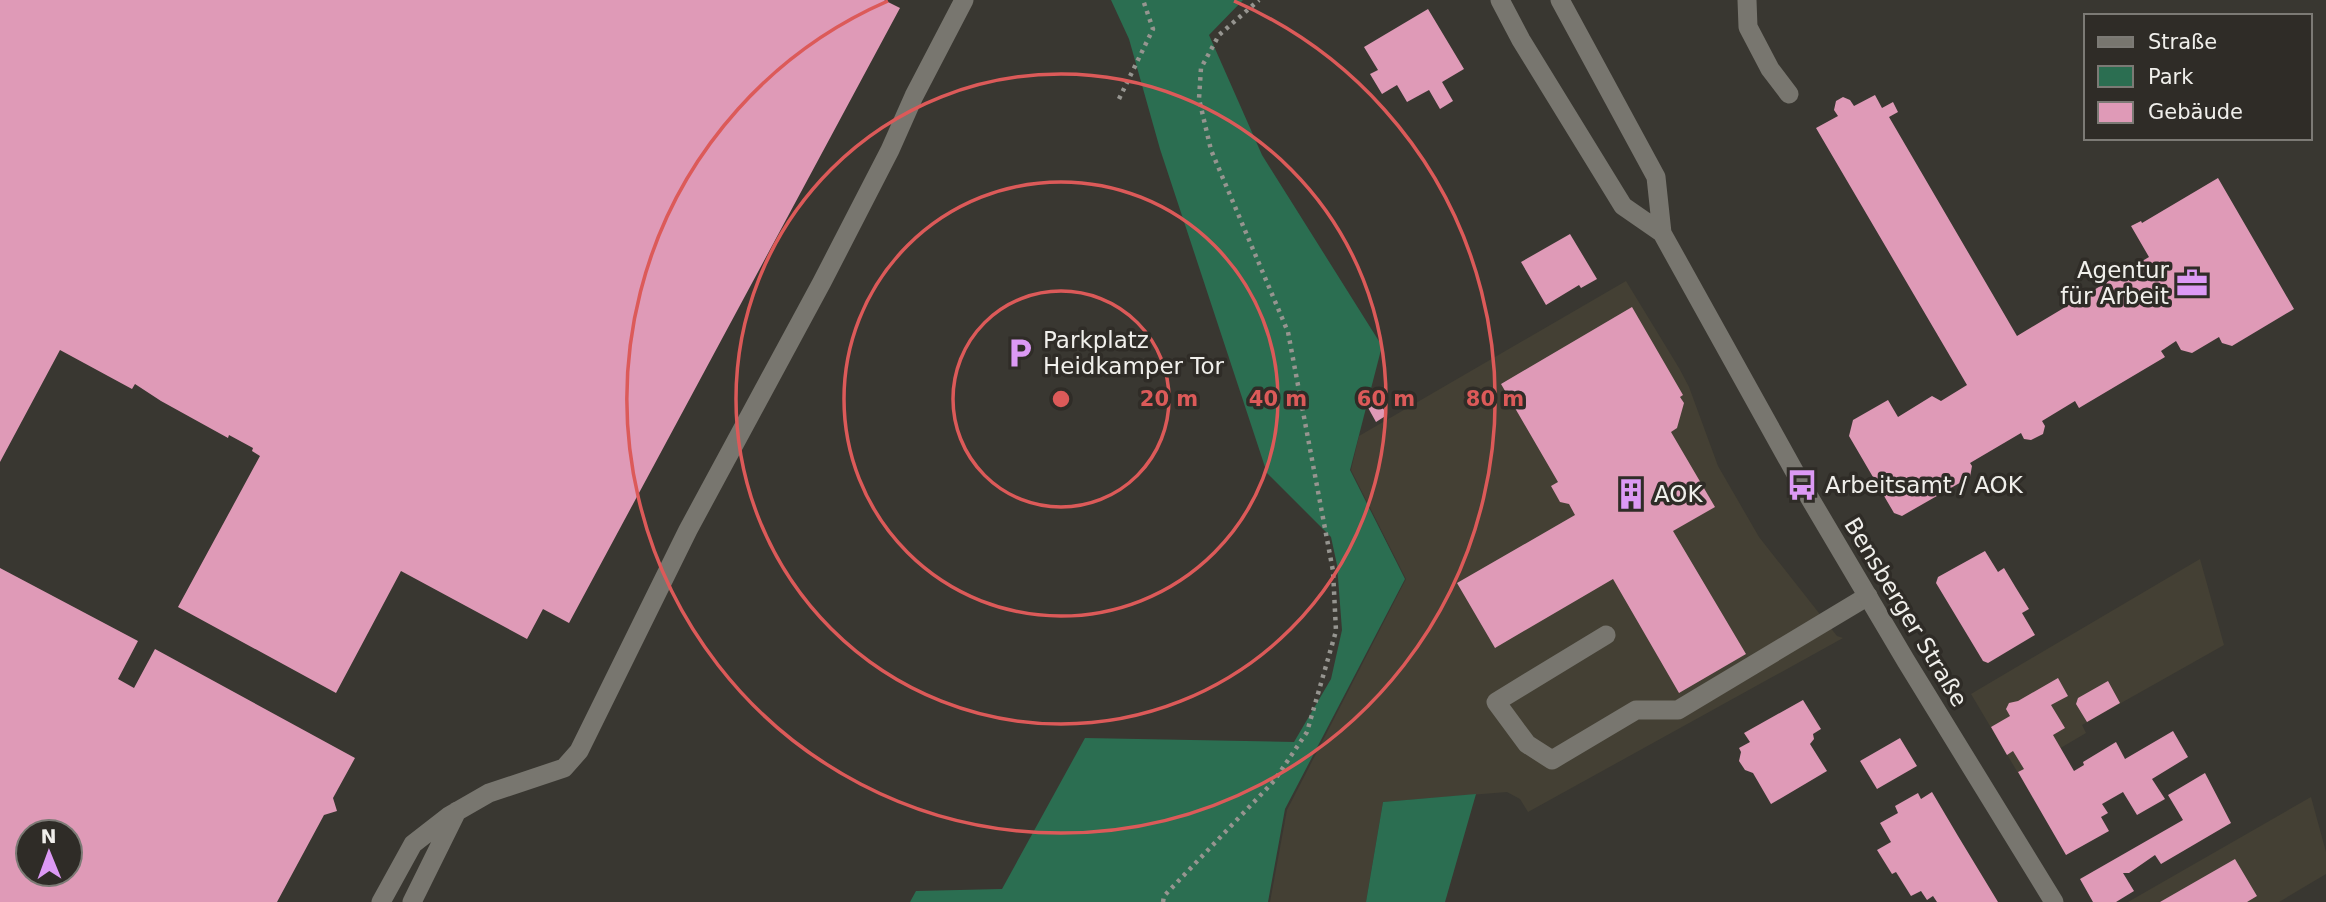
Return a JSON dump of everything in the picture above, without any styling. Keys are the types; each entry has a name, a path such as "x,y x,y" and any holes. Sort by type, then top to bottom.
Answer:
{"main road":[{"path":"381,902 412,844 458,811 489,793 564,768 579,751 688,530 853,222 964,0"},
{"name":"Bensberger Straße","path":"1500,0 1521,40 1623,206 1662,233"},
{"name":"Bensberger Straße","path":"1560,0 1656,177 1662,233 1802,485 2054,902"},
{"path":"1747,0 1748,27 1770,69 1789,94"},
{"path":"1606,635 1496,702 1527,744 1552,760 1636,710 1678,710 1868,596"},
{"path":"412,902 458,811"}],"path":[{"path":"1119,99 1153,29 1143,0"},
{"path":"1163,902 1164,896 1274,781 1307,732 1336,631 1333,571 1288,332 1212,149 1199,99 1201,68 1219,35 1259,0"}],"shaded area":[{"path":"1626,281 1689,387 1718,466 1759,537 1837,636 1843,638 1528,812 1520,799 1507,792 1383,802 1366,902 1270,902 1287,810 1406,579 1351,470 1359,436"},
{"path":"2200,559 2224,645 2082,725 2086,733 2018,773 1971,694"},
{"path":"2311,797 2326,852 2326,874 2279,902 2128,902"}],"green space":[{"path":"1111,0 1243,0 1209,35 1262,155 1382,346 1350,470 1405,579 1285,809 1268,902 910,902 916,891 1002,889 1085,738 1294,742 1331,679 1342,630 1337,565 1331,537 1267,473 1160,149 1129,39"},
{"path":"1476,794 1445,902 1366,902 1383,802"}],"building":[{"path":"0,0 884,0 900,8 569,623 543,609 527,639 401,571 336,693 178,607 260,456 252,451 253,448 229,435 228,438 135,384 132,389 60,350 0,462"},
{"path":"1428,9 1464,69 1442,82 1453,101 1440,109 1429,90 1407,102 1397,85 1382,94 1370,74 1378,70 1364,47"},
{"name":"Agentur für Arbeit","path":"1875,95 1882,108 1893,102 1898,112 1889,117 2017,336 2149,257 2131,226 2141,221 2142,223 2218,178 2294,309 2232,346 2222,343 2219,337 2192,353 2181,350 2176,341 2161,351 2165,357 2079,408 2075,401 2042,421 2045,426 2043,434 2031,440 2024,439 2021,433 1970,463 1970,477 1902,516 1894,513 1849,436 1853,420 1888,400 1898,417 1932,396 1941,401 1967,385 1816,128 1838,116 1834,110 1836,101 1843,97 1850,100 1854,106"},
{"path":"1570,234 1597,279 1581,288 1579,285 1546,305 1521,262"},
{"name":"AOK","path":"1632,307 1683,395 1680,397 1684,403 1677,428 1671,432 1715,507 1673,531 1746,654 1679,693 1613,579 1495,648 1457,583 1575,515 1569,504 1560,502 1551,486 1558,482 1501,384"},
{"path":"1377,398 1387,415 1376,422 1366,404"},
{"path":"1985,551 1998,572 2004,568 2029,609 2022,613 2035,635 1988,663 1983,661 1936,583 1938,577"},
{"path":"0,568 138,641 118,679 134,688 155,649 355,758 333,798 337,811 324,815 277,902 0,902"},
{"path":"2058,678 2068,696 2051,705 2065,728 2053,735 2074,771 2084,765 2083,762 2116,742 2125,759 2173,731 2188,757 2152,779 2165,799 2137,815 2123,792 2102,804 2108,813 2101,817 2109,831 2066,855 2018,772 2024,769 2013,751 2007,755 1991,727 2010,716 2006,709 2009,703 2018,701"},
{"path":"2108,681 2120,703 2087,722 2076,704 2078,698"},
{"path":"1803,700 1821,729 1813,734 1814,739 1810,744 1827,771 1771,804 1753,773 1745,770 1739,761 1739,748 1750,742 1744,733"},
{"path":"1900,738 1917,766 1877,789 1860,761"},
{"path":"2205,773 2231,823 2161,864 2155,855 2129,873 2123,873 2134,891 2116,902 2093,902 2080,879 2183,820 2168,795"},
{"path":"1932,792 1998,902 1937,902 1933,896 1927,900 1921,891 1911,896 1896,872 1892,874 1877,850 1891,842 1880,823 1898,813 1895,806 1918,793 1921,799"},
{"path":"2235,859 2257,896 2247,902 2160,902"}],"place":[{"name":"Agentur für Arbeit","path":"2192,283"},
{"name":"Parkplatz Heidkamper Tor","path":"1020,353"},
{"name":"Arbeitsamt / AOK","path":"1802,485"},
{"name":"AOK","path":"1631,494"}]}
